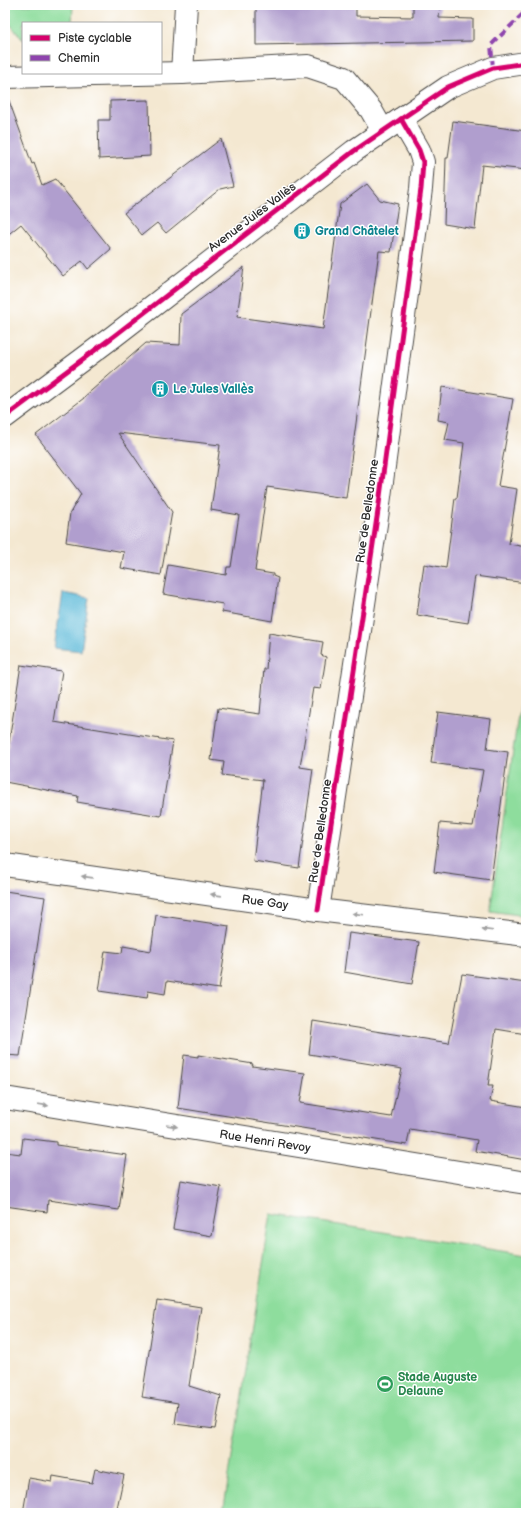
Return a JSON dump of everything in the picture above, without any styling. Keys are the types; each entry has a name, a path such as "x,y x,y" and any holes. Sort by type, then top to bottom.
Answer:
{"street":[{"path":"182,73 186,5"},
{"name":"Avenue Jules Vallès","path":"5,417 114,336 354,151 392,125 448,87 493,68 526,63"},
{"name":"Rue de Belledonne","path":"162,73 308,66 344,78 371,110 392,125 419,150 423,162 421,189 379,504 318,910"},
{"name":"Rue de Belledonne","path":"5,77 138,74"},
{"name":"Rue Gay","path":"5,865 318,910 526,935"},
{"name":"Rue Henri Revoy","path":"5,1098 526,1183"}],"green space":[{"path":"5,5 73,5 72,22 22,22 22,39 5,18"},
{"path":"526,660 526,916 490,911"},
{"name":"Stade Auguste Delaune","path":"271,1214 526,1255 526,1513 223,1513"}],"water":[{"path":"63,593 89,598 81,651 54,648"}],"building":[{"path":"256,5 356,5 356,16 413,17 413,5 440,5 439,18 473,19 473,41 256,45"},
{"path":"8,98 32,164 34,163 42,185 55,179 111,249 88,269 82,261 63,276 21,224 5,237 5,99"},
{"path":"149,100 150,156 99,159 98,120 110,120 110,101"},
{"path":"453,121 526,131 526,170 482,165 475,229 444,224 446,158 448,158"},
{"path":"221,139 233,186 220,189 166,233 157,223 142,235 124,213"},
{"path":"367,184 380,200 398,204 391,252 379,251 346,498 267,487 255,571 273,574 273,576 278,578 272,621 222,612 223,604 163,594 168,565 226,575 227,567 231,567 239,515 211,510 220,445 118,433 172,512 161,575 121,568 124,552 66,542 70,513 81,494 36,435 84,398 146,343 180,345 181,314 244,267 237,317 323,329 340,204"},
{"path":"442,387 513,399 498,486 517,489 509,544 526,547 526,583 475,576 468,623 417,615 424,564 446,568 464,443 445,440 449,422 438,420"},
{"path":"269,633 323,642 321,655 326,657 321,689 313,688 300,767 313,769 299,868 253,861 263,780 222,775 224,762 211,760 218,708 260,714"},
{"path":"21,665 62,671 54,722 173,741 161,816 77,802 78,796 5,782 5,767"},
{"path":"438,712 491,719 487,749 508,752 491,880 434,872 440,823 473,826 483,770 431,763"},
{"path":"5,891 45,897 20,1056 5,1055"},
{"path":"156,915 229,926 219,989 167,981 165,994 148,991 147,998 99,991 105,951 122,953 123,946 151,951"},
{"path":"349,933 419,942 412,984 344,972"},
{"path":"462,974 526,983 526,1034 496,1029 488,1086 493,1086 490,1101 526,1107 526,1160 475,1151 477,1140 410,1129 407,1145 178,1108 184,1055 198,1057 198,1055 253,1064 252,1066 305,1073 300,1103 391,1117 402,1069 309,1054 313,1021 449,1043"},
{"path":"23,1138 56,1142 56,1145 127,1155 119,1210 48,1200 47,1212 5,1206 5,1152 21,1154"},
{"path":"181,1180 221,1187 212,1236 173,1229"},
{"path":"157,1300 201,1307 189,1386 221,1396 215,1429 175,1424 178,1403 142,1397"},
{"path":"95,1469 124,1475 116,1513 23,1513 29,1478 52,1482 53,1476 92,1483"}],"marked path":[{"path":"493,68 491,45 526,11"}],"cycle path":[{"path":"5,417 114,336 354,151 448,87 493,68 526,63"},
{"path":"318,910 379,504 421,189 423,162 419,150 401,119"}],"place":[{"name":"Grand Châtelet","path":"302,231"},
{"name":"Le Jules Vallès","path":"160,389"},
{"name":"Stade Auguste Delaune","path":"385,1384"}]}
